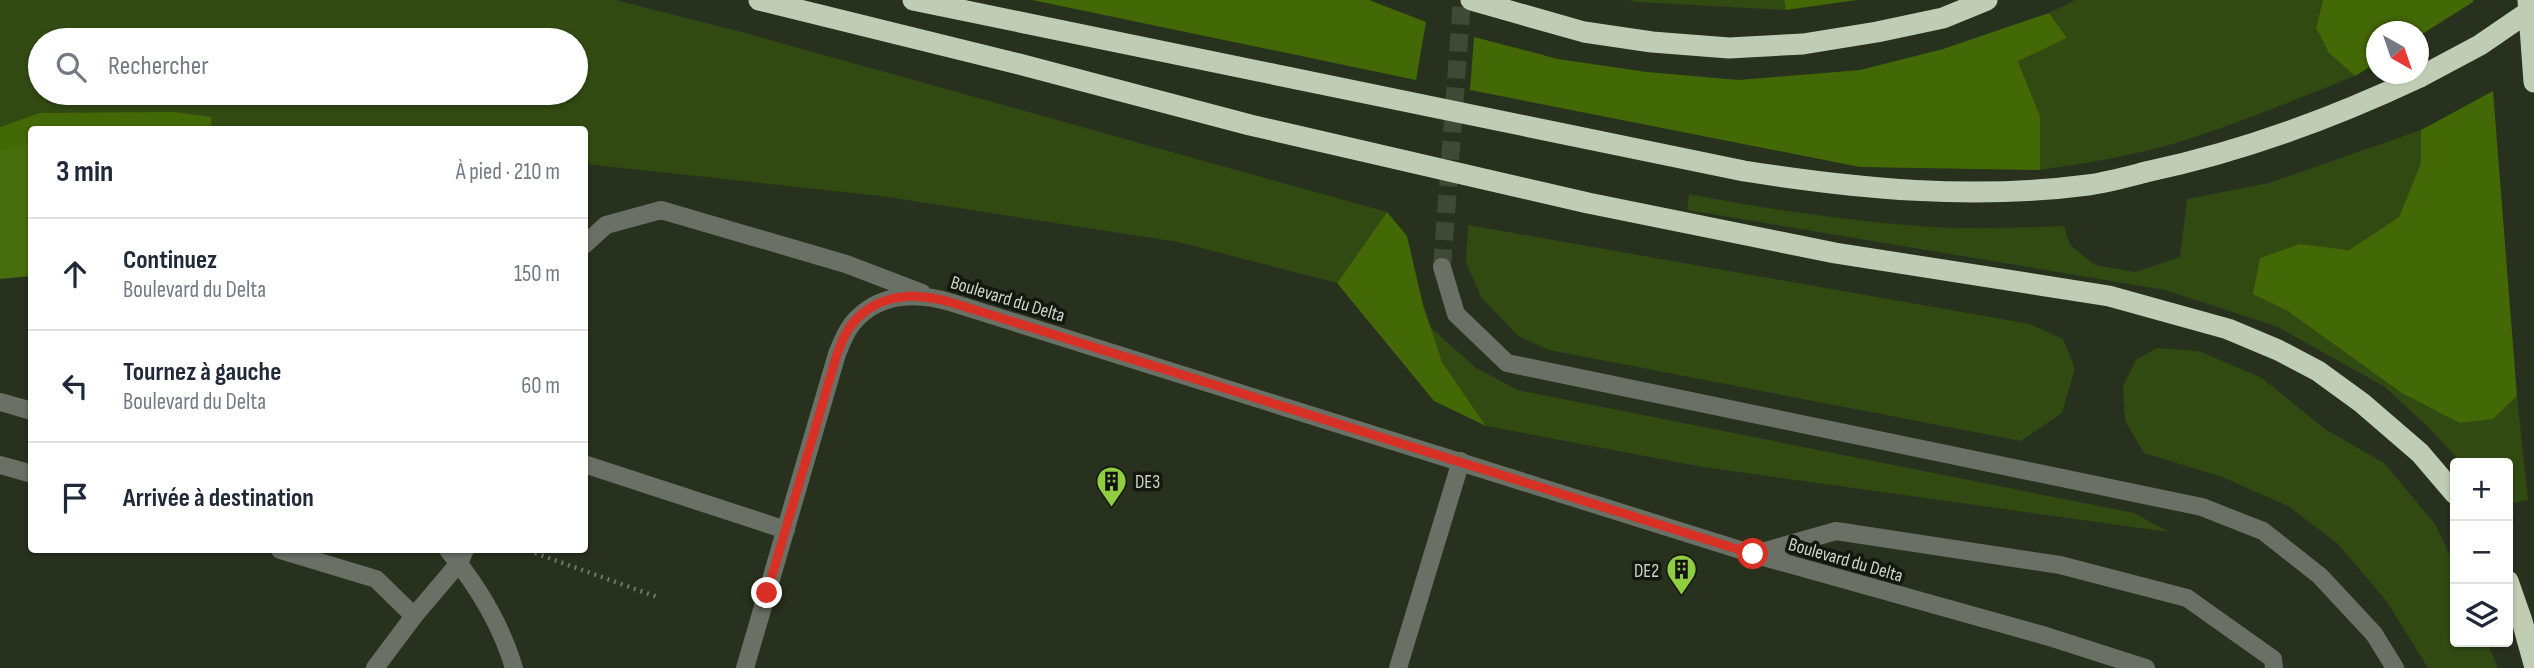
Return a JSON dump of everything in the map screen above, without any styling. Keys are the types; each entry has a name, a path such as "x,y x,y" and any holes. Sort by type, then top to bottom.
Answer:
{"highway":[{"path":"759,0 1250,125 1588,203 1835,253 2109,296 2228,329 2278,350 2318,371 2362,403 2420,453 2450,488"},
{"path":"913,0 1744,172 1826,184 1905,191 1976,192 2089,185 2204,160 2274,138 2352,109 2420,77 2480,45 2534,8"},
{"path":"1471,0 1584,32 1653,42 1729,48 1803,44 1877,32 1943,18 1987,0"},
{"path":"2528,0 2534,82"},
{"path":"2509,584 2534,664"}],"lane":[{"path":"588,241 606,225 661,210 846,264 935,298"},
{"path":"1442,267 1456,314 1507,363 2202,507 2263,531 2320,576 2374,634 2395,668"},
{"name":"Boulevard du Delta","path":"745,668 837,354 850,326 869,309 892,297 935,298 1753,554 2046,636 2142,668"},
{"path":"0,402 28,410"},
{"path":"1398,668 1461,461"},
{"path":"0,465 28,473"},
{"path":"588,465 786,530"},
{"path":"1753,554 1836,531 2060,565 2187,598 2273,659 2274,668"},
{"path":"289,553 376,579 414,616"},
{"path":"378,664 457,554 493,615 506,641 514,668"}],"path":[{"path":"535,553 660,598"}],"shaded area":[{"path":"0,0 616,0 749,34 1387,212 1337,283 1178,242 881,196 588,164 588,126 212,126 211,117 39,113 0,127"},
{"path":"1032,0 1369,0 1426,22 1416,80"},
{"path":"1627,0 1784,0 1786,10 1639,2"},
{"path":"1784,0 1857,0 1786,10"},
{"path":"2075,0 2323,0 2316,28 2329,53 2355,76 2183,141 2112,158 2040,170 2040,116 2018,60 2067,38 2049,13"},
{"path":"2323,0 2473,0 2429,30 2429,21 2366,21 2366,69 2355,76 2329,53 2316,28"},
{"path":"2049,13 2067,38 2018,61 2040,116 2040,170 1860,167 1470,90 1474,37 1558,59 1647,72 1739,80 1860,70 1943,49"},
{"path":"2493,91 2517,396 2493,419 2460,423 2402,393 2289,312 2253,294 2260,258 2300,244 2349,250 2399,217 2421,163 2421,130"},
{"path":"174,112 211,117 212,126 28,126 28,234 0,230 0,127 39,113"},
{"path":"2421,130 2421,163 2399,217 2349,250 2300,244 2254,294 2493,419 2517,396 2528,500 2513,503 2513,458 2457,458 2385,387 2278,327 2165,290 1687,210 1689,194 1852,220 1927,227 2064,226 2070,245 2095,265 2135,272 2180,257 2187,199 2269,183"},
{"path":"28,145 28,276 0,279 0,151"},
{"path":"1387,212 1407,236 1423,305 1442,362 1486,426 1434,401 1337,283"},
{"path":"1468,225 2030,324 2063,339 2075,368 2062,413 2021,441 1549,350 1518,336 1481,297 1466,262"},
{"path":"1429,326 1476,368 1518,390 2134,513 2169,532 1703,467 1486,426 1442,362"},
{"path":"2157,348 2199,351 2262,378 2325,429 2384,463 2435,524 2450,556 2450,647 2489,647 2498,668 2428,668 2387,602 2338,544 2288,506 2222,477 2144,453 2125,421 2123,386 2136,360"}],"tunnel":[{"path":"1442,267 1462,0"}],"place":[{"name":"DE3","path":"1112,508"},
{"name":"DE2","path":"1682,597"}],"route":[{"path":"767,593 844,337 861,315 877,304 892,297 915,296 953,303 1753,554"}]}
